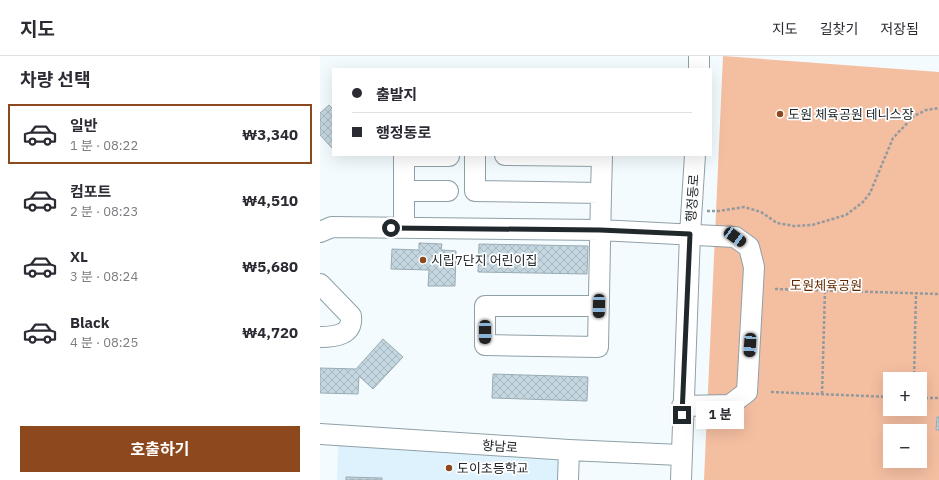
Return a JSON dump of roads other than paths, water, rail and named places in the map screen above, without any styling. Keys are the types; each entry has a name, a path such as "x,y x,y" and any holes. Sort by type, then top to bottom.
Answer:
{"street":[{"path":"699,56 699,68"},
{"path":"404,228 404,156 449,156"},
{"path":"475,156 475,191 601,193"},
{"path":"599,306 485,306 485,345 607,347 599,306 602,156"},
{"name":"행정동로","path":"680,480 682,406 695,156"},
{"path":"404,191 448,191"},
{"path":"325,230 404,228 600,230 735,237 749,247 754,267 747,392 730,404 682,406"},
{"path":"320,337 336,337 346,332 352,323 351,316 321,287"},
{"name":"향남로","path":"320,434 569,450 680,455"},
{"path":"568,480 569,450"}],"place":[{"name":"도원 체육공원 테니스장","path":"780,114"},
{"name":"시립7단지 어린이집","path":"423,260"},
{"name":"도이초등학교","path":"449,468"}],"park label":[{"name":"도원체육공원","path":"826,285"}]}
